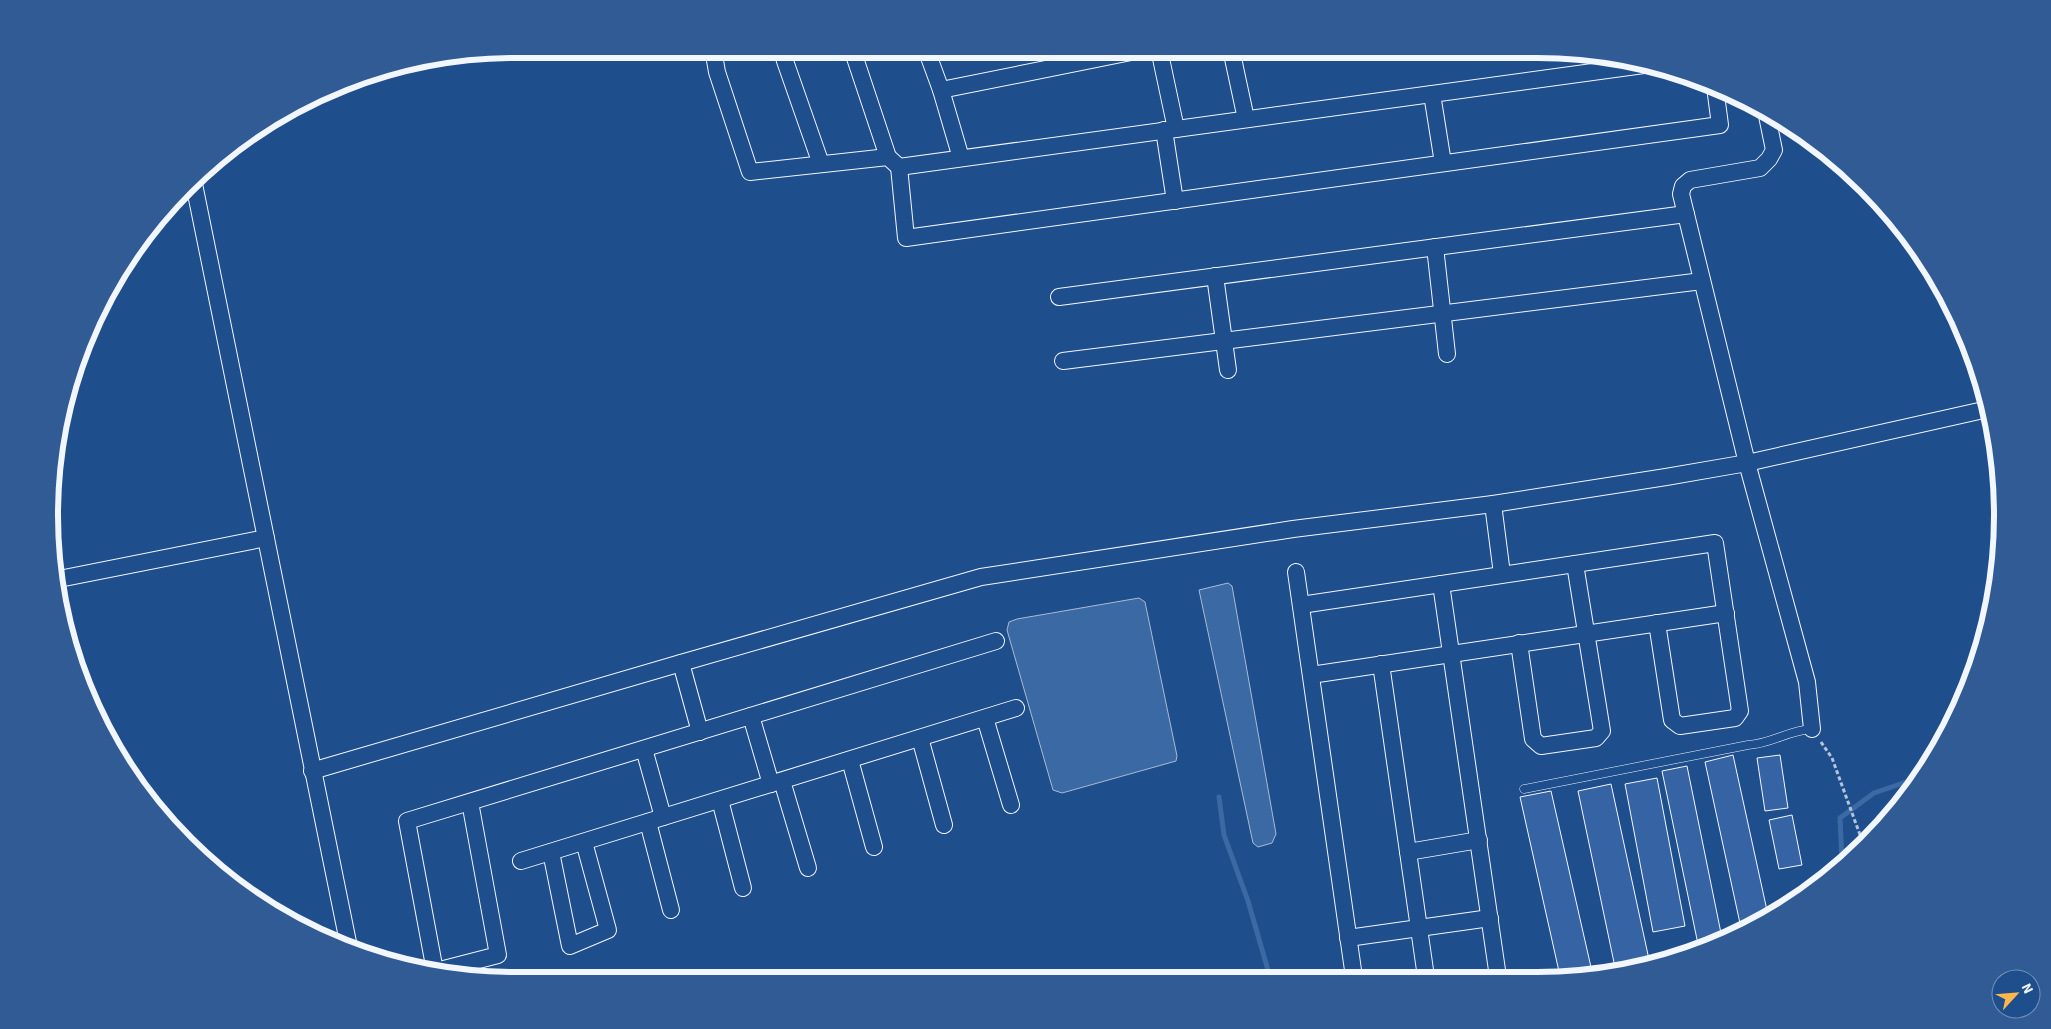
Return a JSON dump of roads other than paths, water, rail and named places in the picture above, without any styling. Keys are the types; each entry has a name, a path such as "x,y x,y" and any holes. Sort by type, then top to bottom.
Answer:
{"street":[{"path":"715,58 717,72 750,172 821,164 961,158 1630,67"},
{"path":"784,58 821,164"},
{"path":"855,58 894,162 906,238 1720,125 1717,95"},
{"path":"929,58 961,158"},
{"path":"941,90 1101,58"},
{"path":"1160,58 1170,130 1175,201"},
{"path":"1233,58 1246,119"},
{"path":"1432,94 1443,164"},
{"path":"1768,121 1774,150 1769,159 1760,168 1690,180 1683,186 1681,194 1747,463 1807,682 1812,729"},
{"path":"195,188 347,940"},
{"path":"1059,297 1686,214"},
{"path":"1435,247 1447,354"},
{"path":"1215,276 1228,370"},
{"path":"1063,360 1702,281"},
{"path":"312,771 981,577 1293,529 1493,504 1747,463 1981,410"},
{"path":"1493,504 1502,574"},
{"path":"62,578 266,538"},
{"path":"1301,605 1715,543 1740,711 1735,718 1680,726 1672,720 1657,623"},
{"path":"1519,643 1533,739 1541,746 1596,738 1602,731 1575,564"},
{"path":"1296,572 1353,972"},
{"path":"1442,584 1497,972"},
{"path":"1311,675 1726,613"},
{"path":"435,965 407,821 996,641"},
{"path":"681,663 700,732"},
{"path":"1381,664 1425,972"},
{"path":"521,862 1016,708"},
{"path":"751,716 808,868"},
{"path":"985,718 1011,805"},
{"path":"920,738 944,825"},
{"path":"644,749 671,910"},
{"path":"850,760 874,847"},
{"path":"720,800 743,888"},
{"path":"451,967 498,955 470,802"},
{"path":"1408,852 1479,840"},
{"path":"551,852 570,946 608,930 584,842"},
{"path":"1348,938 1490,918"}],"lane":[{"path":"1524,789 1748,745 1763,744 1798,730 1812,729"}],"water":[{"path":"1228,583 1232,586 1276,834 1272,843 1258,847 1253,843 1199,590"},
{"path":"1139,598 1145,602 1177,756 1176,761 1062,793 1053,790 1007,630 1009,622"}],"waterway":[{"path":"1842,855 1840,818 1874,793 1907,782"},
{"path":"1219,797 1224,835 1248,901 1269,972"}]}
